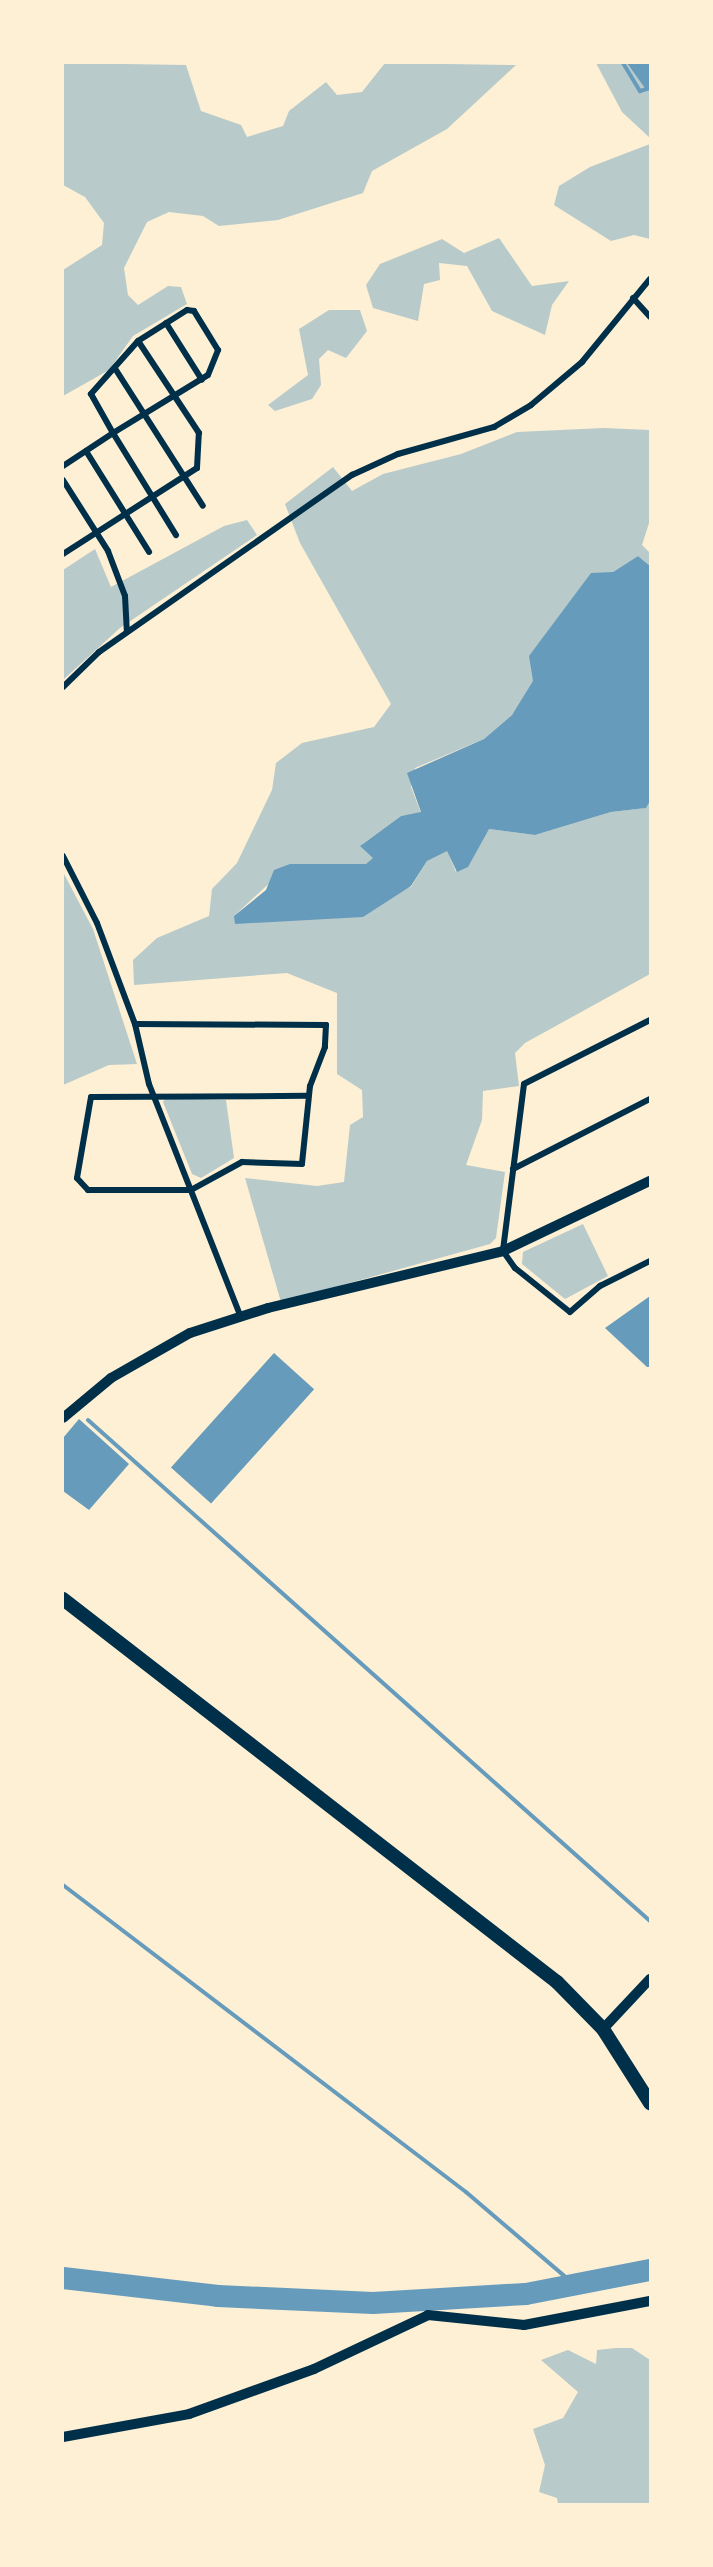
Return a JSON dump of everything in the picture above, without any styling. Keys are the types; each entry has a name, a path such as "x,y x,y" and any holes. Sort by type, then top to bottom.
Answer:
{"highway":[{"path":"63,1599 557,1982 603,2029 650,2103"}],"street":[{"path":"63,687 127,632 352,475 398,454 504,423 575,368 650,279"},
{"path":"633,298 650,317"},
{"path":"63,466 113,433 202,380 218,350 194,311 138,341 116,370 95,383 91,394 113,433 176,535"},
{"path":"166,324 202,380"},
{"path":"63,543 65,552 197,468 199,433 138,341"},
{"path":"116,370 203,506"},
{"path":"86,451 149,552"},
{"path":"63,480 96,533 125,596 127,632"},
{"path":"63,856 98,923 135,1024 152,1093 240,1315"},
{"path":"650,1020 525,1084 503,1251 515,1268 570,1312 600,1286 650,1261"},
{"path":"135,1024 326,1025 308,1096 302,1164 242,1162 191,1190 88,1190 77,1178 90,1097 152,1093 308,1096"},
{"path":"513,1169 650,1099"},
{"path":"63,1418 93,1391 160,1348 240,1315 503,1251 650,1181"},
{"path":"603,2029 650,1979"},
{"path":"63,2437 189,2414 314,2369 428,2315 524,2325 650,2301"}],"shaded area":[{"path":"63,63 186,65 201,111 241,125 247,137 283,126 289,111 326,82 337,95 362,92 385,63 516,65 447,129 372,171 363,193 278,220 219,226 203,216 169,212 147,222 124,268 128,295 138,305 168,286 181,287 187,304 133,336 109,370 63,396 63,270 102,245 104,223 85,197 63,185"},
{"path":"596,63 627,63 650,89 650,138 622,112"},
{"path":"650,144 650,239 634,235 611,241 554,205 559,186 590,167"},
{"path":"499,238 532,286 569,281 552,305 545,335 492,311 467,266 439,263 440,280 424,284 418,321 373,308 366,285 380,264 442,239 464,253"},
{"path":"329,310 360,310 367,331 346,358 328,350 319,359 321,385 312,399 275,411 268,405 308,375 299,329"},
{"path":"604,428 650,430 650,520 642,545 650,553 650,566 638,556 613,572 512,715 484,739 415,768 411,787 421,813 401,816 361,845 374,858 366,864 290,864 234,916 411,887 427,861 447,850 456,872 489,829 535,835 611,812 645,808 650,801 650,974 525,1043 515,1053 519,1086 483,1091 482,1120 466,1165 505,1172 496,1238 490,1244 281,1302 245,1178 317,1186 344,1182 350,1125 363,1117 362,1090 337,1074 337,993 287,973 134,985 133,960 157,938 209,916 212,889 237,863 272,790 276,763 302,743 374,727 391,704 300,543 285,504 333,467 352,491 383,474 461,454 517,432"},
{"path":"247,520 257,535 120,628 63,680 63,570 95,549 111,587 224,526"},
{"path":"63,872 93,929 137,1064 109,1065 63,1085"},
{"path":"166,1098 226,1100 234,1158 201,1178 192,1174 163,1102"},
{"path":"583,1224 608,1276 565,1299 522,1264 523,1252"},
{"path":"632,2348 650,2360 650,2504 558,2504 557,2498 539,2492 545,2465 533,2429 563,2418 578,2392 541,2360 568,2350 596,2364 597,2350"}],"water":[{"path":"627,63 650,63 650,89 647,91"},
{"path":"638,556 650,566 650,801 646,808 611,812 535,835 489,829 468,867 457,872 447,851 427,861 411,886 363,917 235,924 234,916 266,890 274,870 290,864 366,864 373,858 360,846 401,816 421,812 407,773 484,739 512,715 533,681 529,656 591,573 613,572"},
{"path":"650,1296 650,1367 647,1367 605,1328"},
{"path":"274,1353 314,1389 211,1504 171,1467"},
{"path":"79,1419 129,1464 89,1510 63,1491 63,1438"}],"waterway":[{"path":"623,63 640,91 650,88"},
{"path":"88,1420 650,1921"},
{"path":"63,1885 466,2192 575,2285"},
{"path":"63,2278 218,2296 373,2303 526,2294 650,2270"}]}
